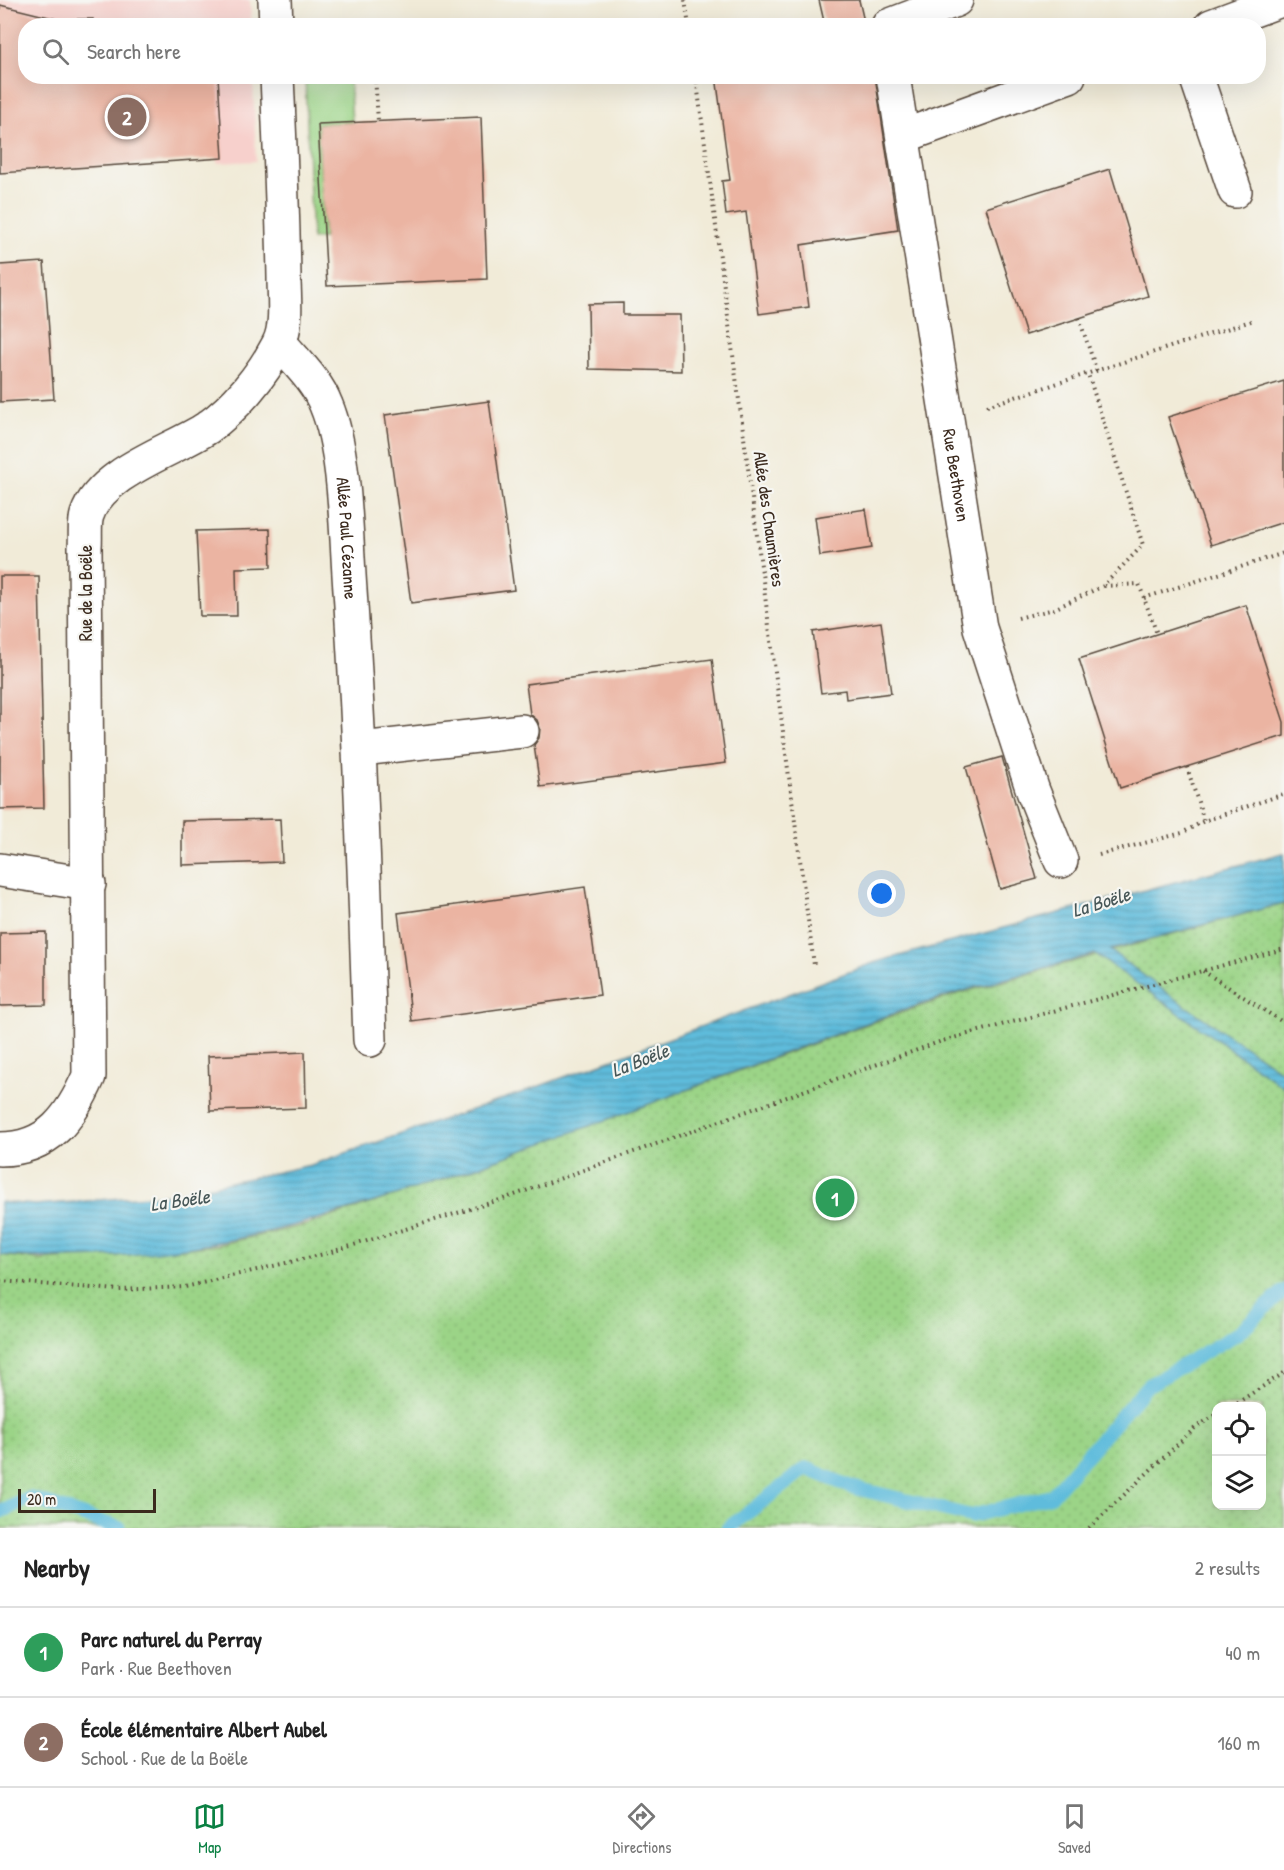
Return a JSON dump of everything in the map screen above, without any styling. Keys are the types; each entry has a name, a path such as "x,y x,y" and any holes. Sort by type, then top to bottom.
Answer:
{"street":[{"path":"275,0 276,18"},
{"path":"879,0 884,18"},
{"path":"908,18 956,0"},
{"path":"1233,18 1281,0"},
{"name":"Rue de la Boële","path":"0,1149 18,1149 53,1132 76,1106 89,1076 85,547 87,515 100,492 128,471 216,420 253,383 280,344 284,315 284,266 278,84"},
{"name":"Rue Beethoven","path":"894,84 980,628 1033,790 1061,861"},
{"path":"904,136 1047,84"},
{"path":"1199,84 1235,191"},
{"name":"Allée Paul Cézanne","path":"280,344 312,381 326,405 336,446 344,506 361,749 370,1040"},
{"path":"361,749 522,731"},
{"path":"0,870 89,884"}],"path":[{"path":"686,0 688,18"},
{"path":"376,84 378,121"},
{"name":"Allée des Chaumières","path":"697,84 814,964"},
{"path":"1079,318 1097,372"},
{"path":"948,413 998,404 1254,320"},
{"path":"980,628 1054,609 1103,586 1143,545 1088,374"},
{"path":"1144,598 1284,554"},
{"path":"1103,586 1139,584 1157,634"},
{"path":"1187,767 1204,821"},
{"path":"1061,861 1089,858 1182,832 1204,821 1284,794"},
{"path":"0,1281 118,1290 185,1287 328,1253 506,1198 942,1041 1284,949"},
{"path":"1202,971 1284,1023"},
{"path":"1239,1402 1284,1372"},
{"path":"1089,1528 1188,1434 1212,1418"}],"shaded area":[{"path":"0,0 250,0 251,18 18,18 18,84 253,84 256,161 217,163 217,158 0,173"}],"green space":[{"path":"305,84 349,84 352,122 318,124 324,238 312,239"},
{"path":"1284,903 1284,1528 0,1528 0,1255 42,1260 171,1250 217,1245 310,1224 464,1172 850,1030 957,994"}],"water":[{"name":"La Boële","path":"1284,853 1284,903 1110,950 1171,996 1284,1073 1284,1087 1095,954 891,1014 450,1176 303,1223 228,1241 153,1253 77,1258 0,1255 0,1202 35,1205 174,1194 311,1165 521,1093 876,962"}],"building":[{"path":"819,0 859,0 863,18 823,18"},
{"path":"0,5 53,18 18,18 18,84 218,84 223,158 0,173"},
{"path":"717,84 876,84 898,230 801,245 809,307 759,314 746,212 726,215 722,181 730,180"},
{"path":"481,117 487,279 327,286 318,124"},
{"path":"1110,169 1148,296 1026,335 986,208"},
{"path":"44,262 54,399 0,402 0,265"},
{"path":"623,303 623,315 680,315 681,371 589,369 588,304"},
{"path":"1284,381 1284,522 1211,545 1168,417"},
{"path":"489,401 514,590 411,603 385,415"},
{"path":"866,509 872,548 820,556 815,517"},
{"path":"270,529 271,567 236,568 237,616 200,616 196,531"},
{"path":"0,576 39,576 44,808 0,809"},
{"path":"1246,605 1284,722 1284,736 1120,788 1079,659"},
{"path":"881,622 891,693 846,699 845,690 821,693 813,632"},
{"path":"712,659 726,763 540,787 534,745 539,738 540,728 537,720 530,714 526,684"},
{"path":"1002,757 1037,879 1000,889 966,767"},
{"path":"280,819 282,862 182,865 182,821"},
{"path":"585,887 600,995 412,1021 398,913"},
{"path":"46,932 46,1005 0,1006 0,933"},
{"path":"305,1052 306,1108 210,1111 208,1056"}],"waterway":[{"path":"728,1528 806,1468 851,1487 971,1516 1051,1496 1147,1386 1238,1333 1284,1291"},
{"path":"0,1512 30,1498 119,1528"}],"place":[{"name":"École élémentaire Albert Aubel","path":"127,117"},
{"name":"Parc naturel du Perray","path":"835,1198"}]}
